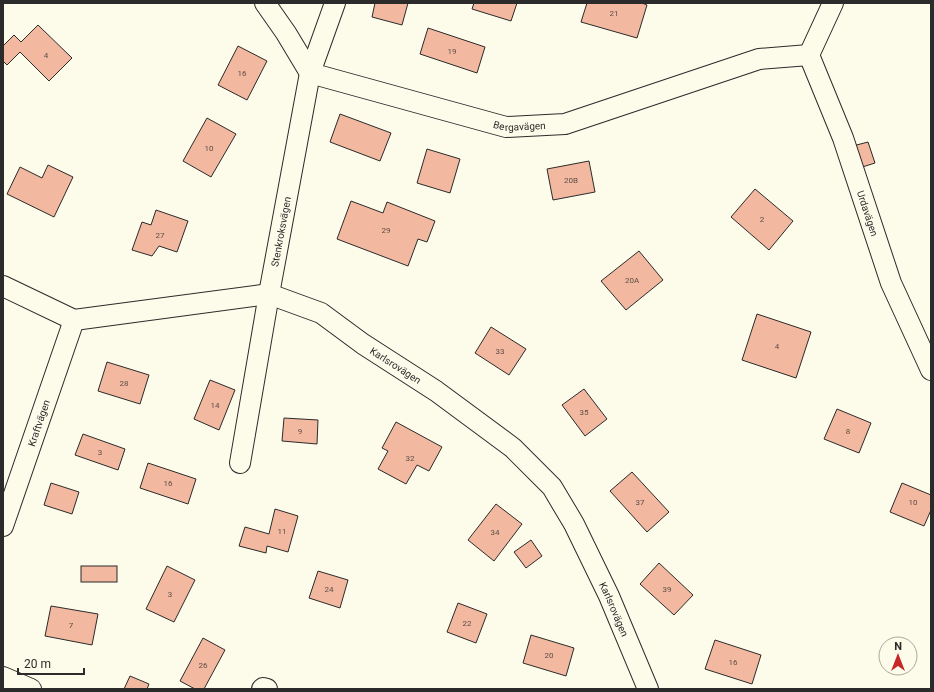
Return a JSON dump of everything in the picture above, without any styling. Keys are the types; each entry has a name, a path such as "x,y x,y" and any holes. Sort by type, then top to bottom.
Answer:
{"street":[{"path":"265,3 286,33 310,73"},
{"name":"Stenkroksvägen","path":"240,463 269,294 310,73 335,3"},
{"path":"809,55 834,3"},
{"name":"Bergavägen","path":"310,73 506,127 565,124 759,59 809,55"},
{"name":"Urdavägen","path":"809,55 843,138 891,283 931,370"},
{"path":"3,286 74,320"},
{"name":"Karlsrovägen","path":"74,320 269,294 321,313 363,344 436,391 513,448 552,487 581,537 609,596 648,689"},
{"name":"Kraftvägen","path":"3,526 74,320"},
{"path":"3,677 31,689"},
{"path":"262,689 267,689"}],"building":[{"path":"375,3 408,3 402,25 372,17"},
{"path":"474,3 517,3 511,21 472,9"},
{"path":"587,3 642,3 647,5 637,38 581,22"},
{"path":"38,25 72,58 49,81 20,52 7,65 3,61 3,46 14,35 21,42"},
{"path":"428,28 485,47 477,73 420,54"},
{"path":"238,46 267,61 247,100 218,85"},
{"path":"340,114 391,133 380,161 330,142"},
{"path":"207,118 236,134 211,177 183,161"},
{"path":"868,142 875,163 856,169 849,147"},
{"path":"427,149 460,159 450,193 417,183"},
{"path":"589,161 595,192 553,200 547,169"},
{"path":"48,165 73,177 54,217 7,194 20,167 42,178"},
{"path":"755,189 793,221 769,250 731,217"},
{"path":"351,201 383,213 387,202 435,221 427,242 418,239 408,266 337,239"},
{"path":"156,210 188,221 177,252 159,246 152,256 132,250 142,222 151,225"},
{"path":"639,251 663,280 626,310 601,281"},
{"path":"757,314 811,332 796,378 742,360"},
{"path":"491,327 526,349 509,375 475,353"},
{"path":"107,362 149,375 140,404 98,391"},
{"path":"210,380 235,390 219,430 194,419"},
{"path":"584,389 607,419 585,436 562,405"},
{"path":"837,409 871,423 859,453 824,439"},
{"path":"284,418 318,420 317,444 282,441"},
{"path":"396,422 442,447 429,471 417,465 406,484 378,469 388,451 382,448"},
{"path":"83,434 125,449 118,470 75,455"},
{"path":"148,463 196,479 188,504 140,488"},
{"path":"632,472 669,512 647,532 610,491"},
{"path":"51,483 79,492 72,514 44,505"},
{"path":"902,483 931,495 931,510 924,526 890,512"},
{"path":"496,504 522,524 494,561 468,540"},
{"path":"275,509 298,516 288,552 267,546 266,553 239,546 245,527 269,534"},
{"path":"531,540 542,556 526,568 514,552"},
{"path":"659,563 693,595 674,615 640,584"},
{"path":"81,566 117,566 117,582 81,582"},
{"path":"167,566 195,580 174,622 146,609"},
{"path":"318,571 348,580 340,608 309,598"},
{"path":"458,603 487,614 476,643 447,632"},
{"path":"51,606 98,614 92,645 45,636"},
{"path":"531,635 574,648 566,676 523,663"},
{"path":"203,638 225,650 204,689 195,689 180,681"},
{"path":"715,640 761,655 752,684 705,669"},
{"path":"130,676 149,684 147,689 124,689"}]}
